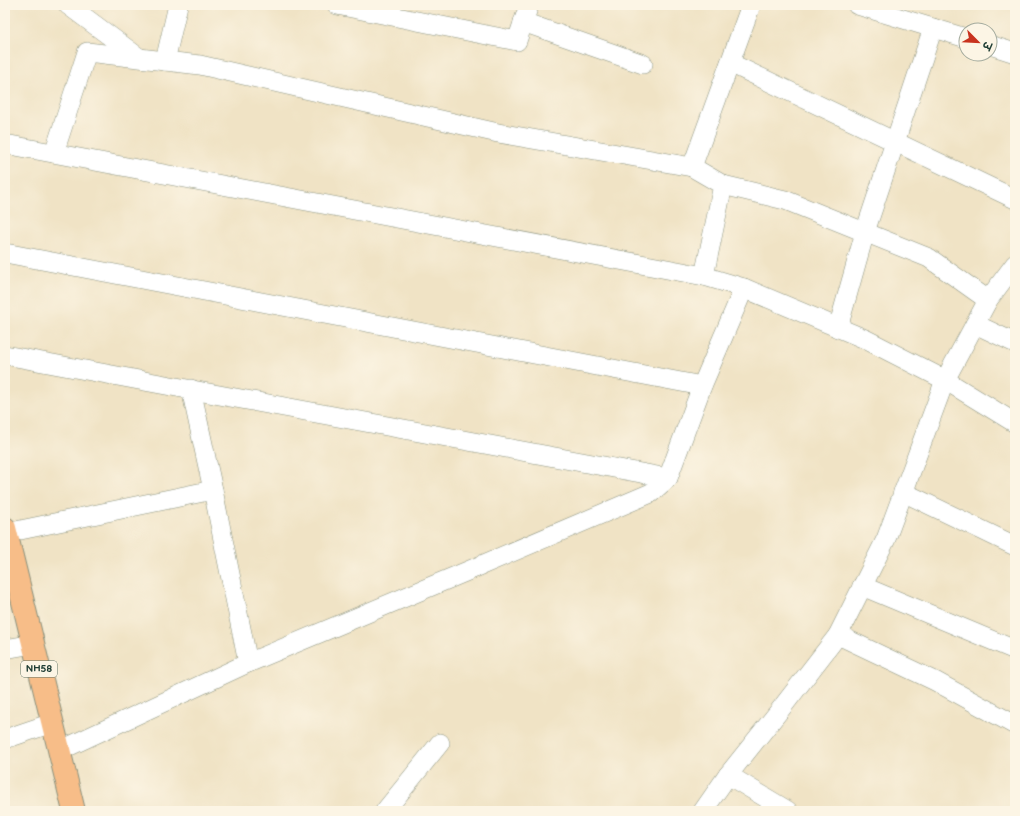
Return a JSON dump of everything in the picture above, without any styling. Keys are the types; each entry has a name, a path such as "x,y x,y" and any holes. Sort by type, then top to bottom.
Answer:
{"highway":[{"name":"NH58","path":"6,530 74,811"}],"street":[{"path":"68,5 140,58"},
{"path":"165,61 178,5"},
{"path":"337,5 517,41 526,14 643,64"},
{"path":"692,167 751,5"},
{"path":"857,5 958,36"},
{"path":"838,328 865,232 933,28"},
{"path":"998,48 1015,53"},
{"path":"54,153 87,52 200,65 498,133 692,167 723,185 785,200 929,258 988,300"},
{"path":"730,63 1015,199"},
{"path":"5,144 704,276 744,288 865,339 945,380 1015,423"},
{"path":"704,276 723,185"},
{"path":"5,252 702,386"},
{"path":"703,811 728,775 838,635 886,539 945,380 988,300 1015,264"},
{"path":"59,751 248,663 651,493 668,478 702,386 744,288"},
{"path":"975,324 1015,343"},
{"path":"5,355 440,437 668,478"},
{"path":"191,389 248,663"},
{"path":"6,530 213,490"},
{"path":"903,492 1015,546"},
{"path":"862,586 1015,650"},
{"path":"838,635 935,681 1015,725"},
{"path":"5,649 33,644"},
{"path":"5,739 52,723"},
{"path":"385,811 440,743"},
{"path":"728,775 788,811"}]}
